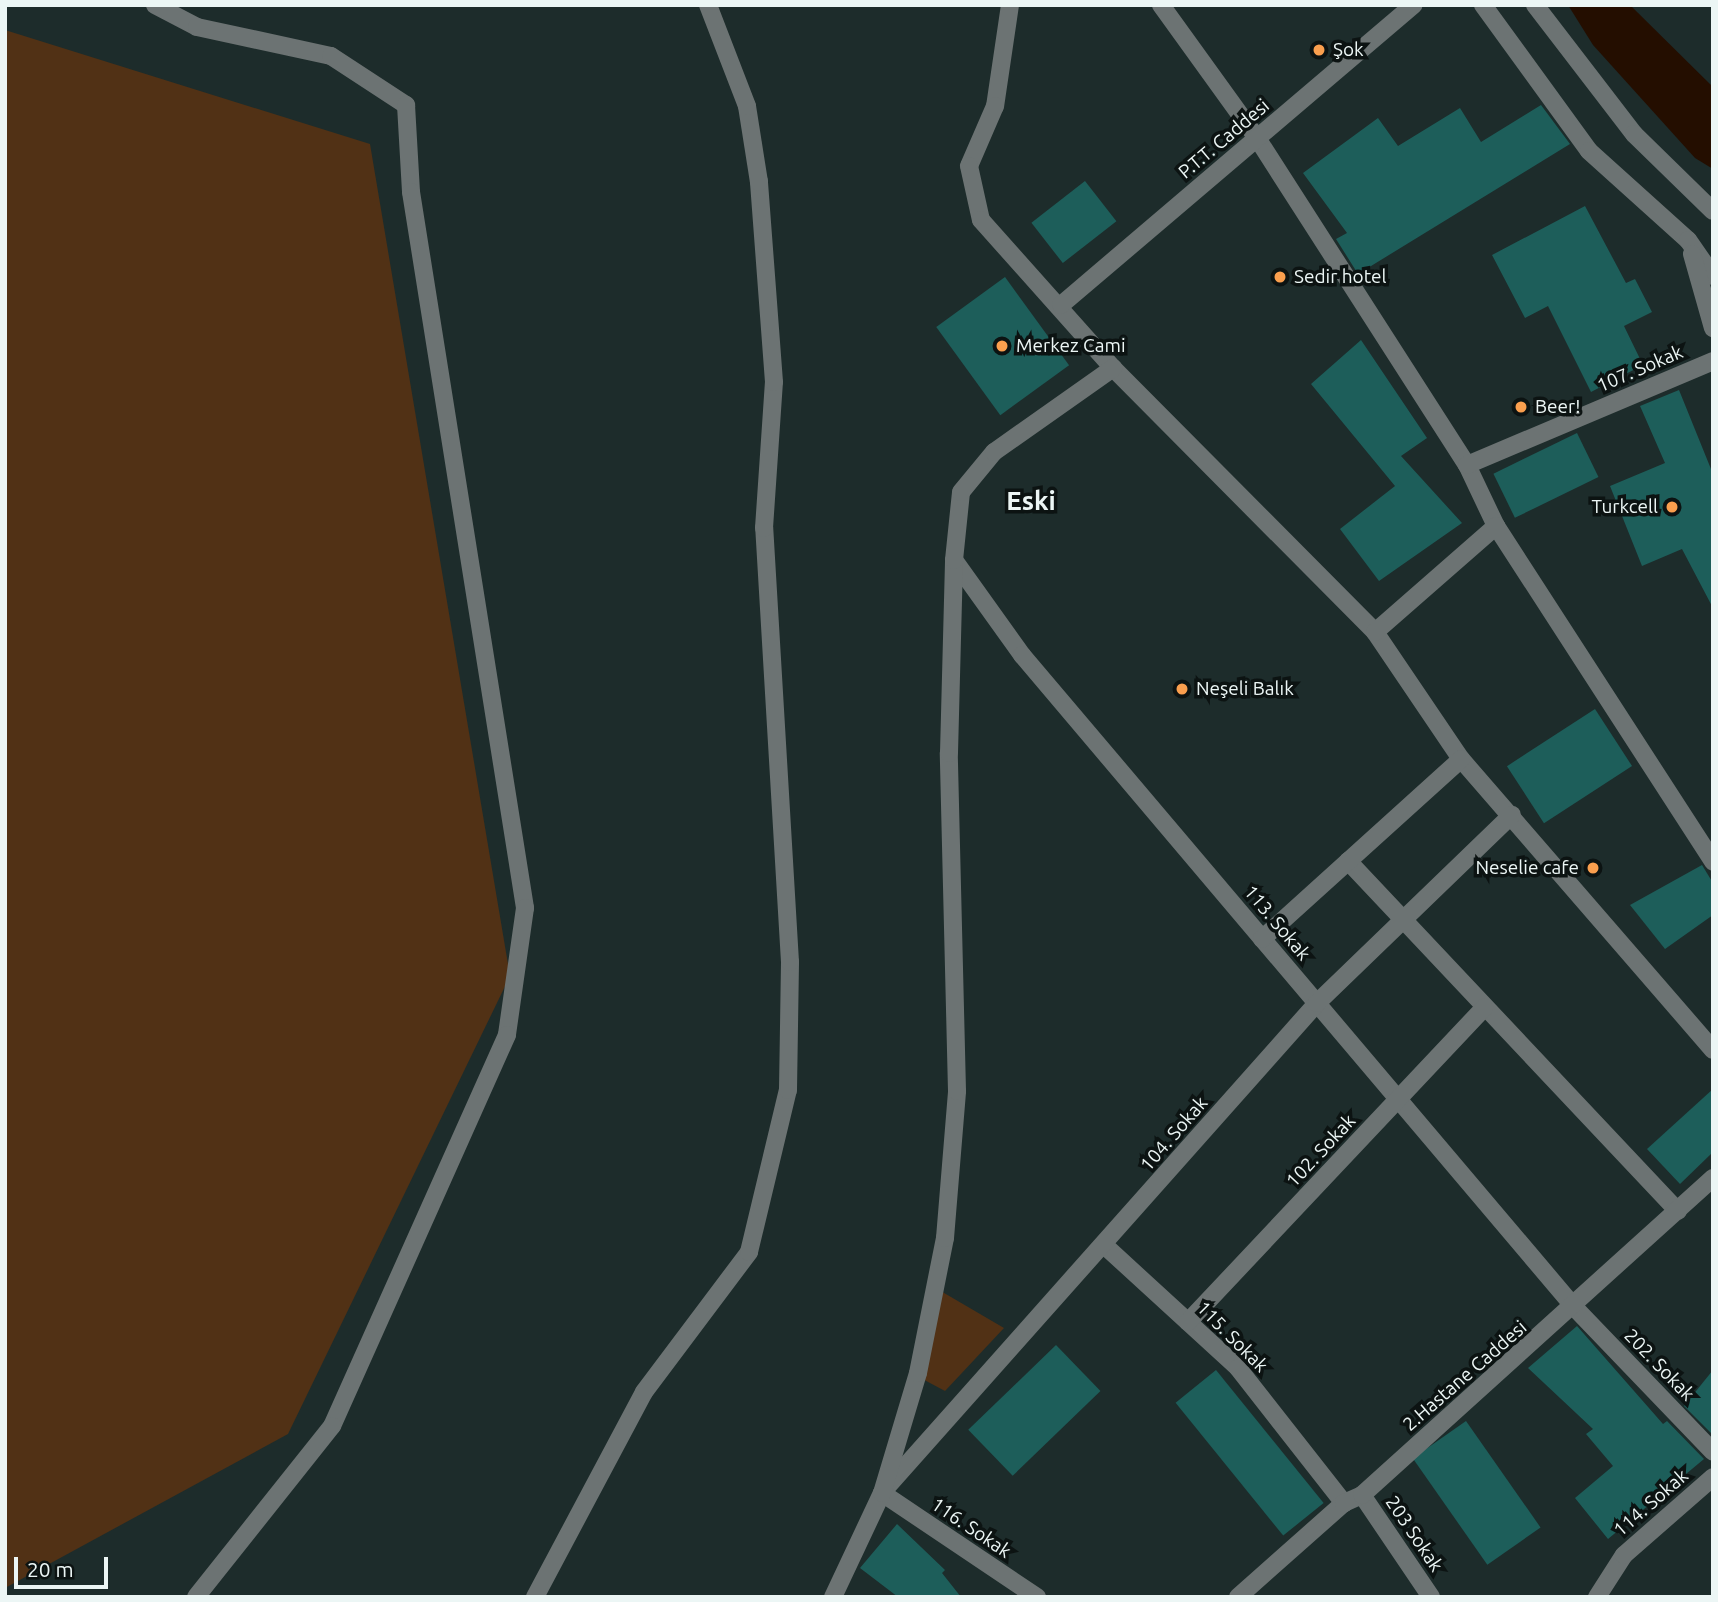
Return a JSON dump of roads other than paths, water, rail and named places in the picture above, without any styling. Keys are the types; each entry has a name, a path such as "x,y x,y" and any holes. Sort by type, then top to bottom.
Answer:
{"street":[{"path":"155,5 197,27 331,56 406,105 415,219 525,908 507,1035 332,1426 196,1597"},
{"path":"535,1597 645,1392 749,1252 788,1090 790,962 764,528 773,368 759,182 747,106 708,5"},
{"path":"1010,5 995,106 969,166 981,220 1061,305 1112,368 1376,632 1461,760 1713,1050"},
{"path":"1161,5 1257,138 1467,465 1496,526 1713,862"},
{"name":"P.T.T. Caddesi","path":"1061,305 1414,5"},
{"path":"1483,5 1589,151 1688,240 1713,276"},
{"path":"1535,5 1634,134 1713,211"},
{"path":"1688,240 1713,328"},
{"name":"107. Sokak","path":"1467,465 1713,361"},
{"path":"833,1597 882,1493 918,1373 945,1238 957,1091 949,752 954,560 961,492 994,452 1112,368"},
{"path":"1376,632 1496,526"},
{"name":"113. Sokak","path":"954,560 1022,655 1575,1308"},
{"path":"1262,939 1461,760"},
{"name":"104. Sokak","path":"882,1493 1317,1003 1512,816"},
{"path":"1348,861 1401,922 1678,1211"},
{"name":"102. Sokak","path":"1188,1322 1484,1008"},
{"name":"2.Hastane Caddesi","path":"1238,1597 1344,1503 1362,1495 1575,1308 1713,1178"},
{"name":"115. Sokak","path":"1104,1245 1238,1368 1344,1503"},
{"name":"202. Sokak","path":"1575,1308 1713,1452"},
{"name":"114. Sokak","path":"1597,1597 1624,1555 1713,1477"},
{"name":"116. Sokak","path":"882,1493 1037,1597"},
{"name":"203 Sokak","path":"1362,1495 1431,1597"}],"place":[{"name":"Şok","path":"1319,50"},
{"name":"Sedir hotel","path":"1280,277"},
{"name":"Merkez Cami","path":"1002,346"},
{"name":"Beer!","path":"1521,407"},
{"name":"Turkcell","path":"1672,507"},
{"name":"Neşeli Balık","path":"1182,689"},
{"name":"Neselie cafe","path":"1593,868"}],"district":[{"name":"Eski","path":"1031,501"}]}
